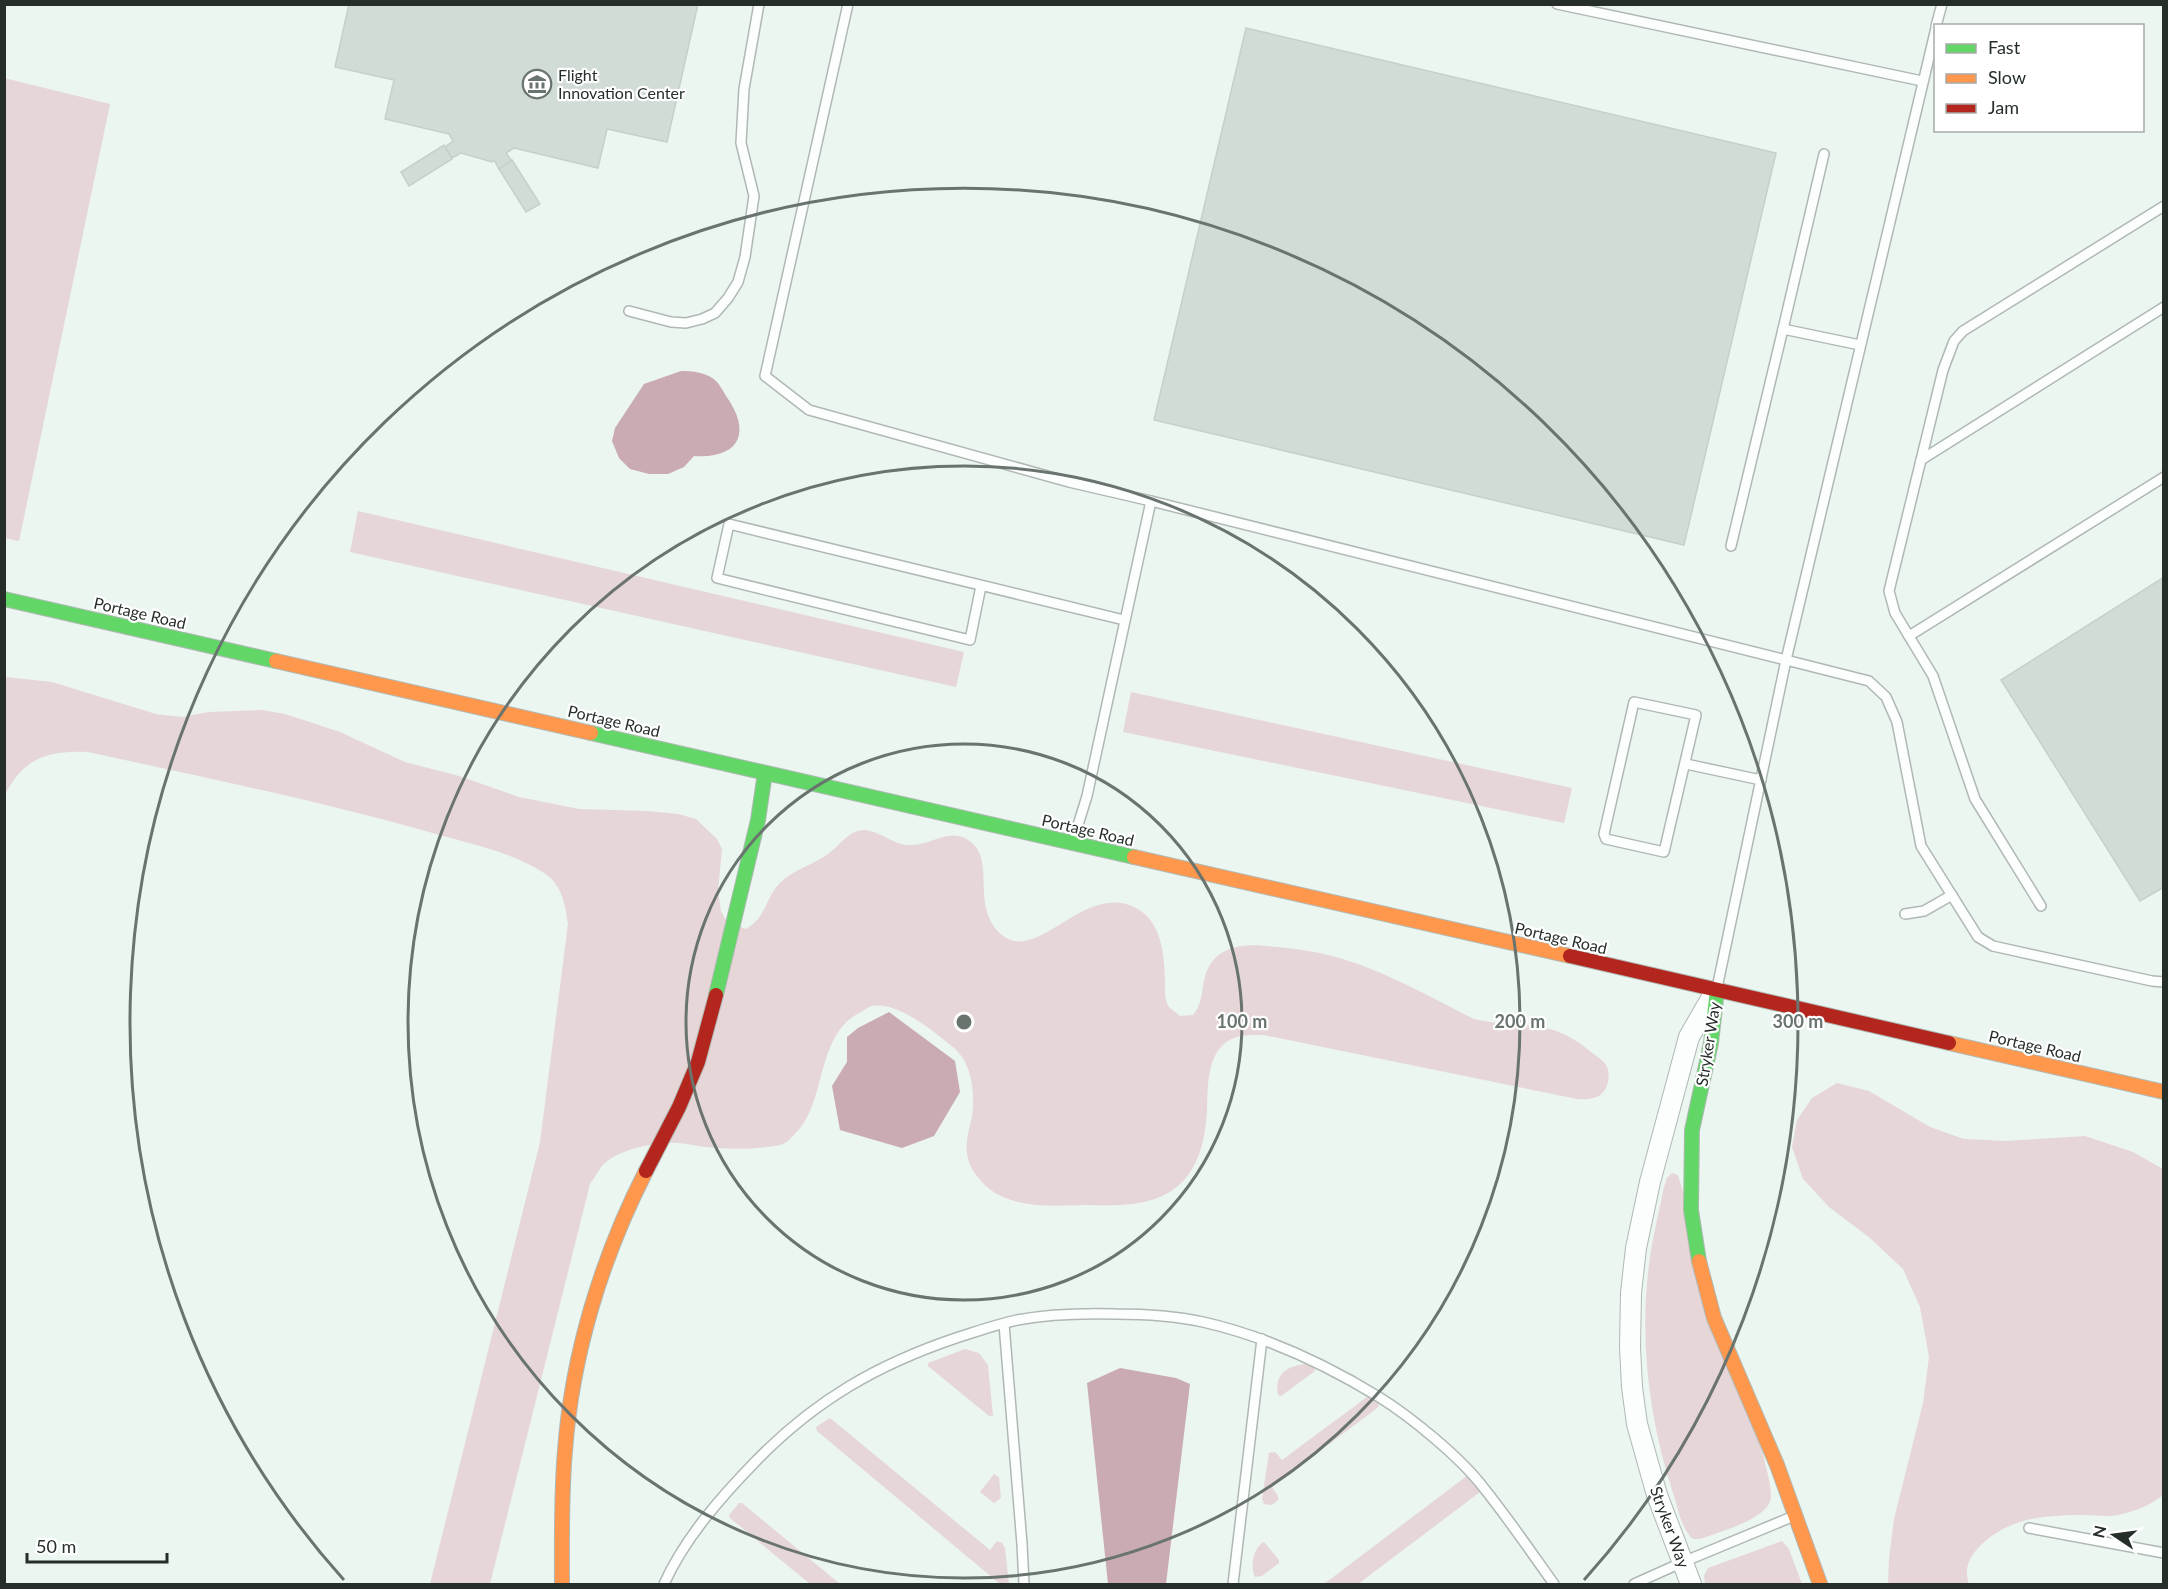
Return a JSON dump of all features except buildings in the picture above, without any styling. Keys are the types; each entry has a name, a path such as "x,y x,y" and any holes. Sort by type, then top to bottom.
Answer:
{"main road":[{"name":"Portage Road","path":"4,599 2163,1092"},
{"path":"562,1584 565,1449 574,1383 586,1331 600,1281 630,1203 679,1107 698,1062 758,820 765,773"},
{"name":"Stryker Way","path":"1717,990 1711,1043 1692,1130 1690,1210 1696,1248 1714,1318 1777,1465 1820,1584"}],"street":[{"name":"Stryker Way","path":"1691,1584 1657,1495 1638,1425 1632,1387 1631,1293 1636,1248 1650,1182 1689,1037 1717,990"}],"lane":[{"path":"629,311 671,322 686,323 702,319 715,313 738,282 745,257 754,196 741,143 744,90 759,4"},
{"path":"848,4 765,376 809,410 1058,479 1869,681 1886,697 1897,722 1921,846 1978,937 1993,946 2152,981 2163,981"},
{"path":"1557,4 1922,81"},
{"path":"1937,24 1942,4"},
{"path":"1717,990 1786,660 1934,35"},
{"path":"1731,546 1824,154"},
{"path":"2041,906 1975,799 1933,676 1895,613 1889,591 1943,370 1954,341 1964,331 2163,206"},
{"path":"1921,460 2163,307"},
{"path":"1783,329 1860,345"},
{"path":"1909,636 2163,477"},
{"path":"1072,843 1087,796 1151,501"},
{"path":"981,586 970,640 717,578 729,524 1124,620"},
{"path":"1634,702 1696,716 1686,764 1664,852 1606,839 1604,834 1634,702"},
{"path":"1686,764 1761,780"},
{"path":"1905,914 1924,911 1952,895"},
{"path":"664,1584 691,1538 713,1507 769,1447 806,1414 847,1387 885,1365 918,1350 1017,1320 1084,1313 1128,1314 1201,1321 1262,1339 1306,1358 1380,1398 1412,1421 1463,1465 1483,1486 1554,1584"},
{"path":"1004,1324 1022,1544 1023,1584"},
{"path":"1233,1584 1262,1339"},
{"path":"1634,1584 1796,1515"},
{"path":"2030,1528 2163,1553"}],"shaded area":[{"path":"4,78 110,104 19,541 4,538"},
{"path":"681,371 704,374 717,383 734,409 738,421 737,441 722,453 694,456 684,467 668,474 649,474 630,469 619,458 612,441 615,428 644,384"},
{"path":"358,511 964,652 956,687 350,552"},
{"path":"5,677 52,682 156,714 182,717 209,712 262,710 285,714 340,732 405,762 459,776 519,797 579,809 646,811 678,814 696,819 717,839 722,849 718,891 721,911 727,922 746,929 758,919 780,883 793,873 821,859 848,836 859,830 870,831 905,845 959,836 975,846 980,855 983,865 985,901 993,925 1002,935 1016,941 1031,940 1098,905 1117,903 1136,908 1145,914 1160,940 1164,960 1166,1001 1169,1007 1180,1016 1193,1015 1198,1008 1208,968 1220,954 1227,950 1256,945 1305,950 1351,961 1369,968 1474,1019 1535,1026 1562,1033 1604,1063 1608,1071 1608,1081 1604,1091 1597,1097 1577,1099 1264,1035 1239,1037 1225,1043 1214,1057 1209,1075 1202,1146 1189,1174 1179,1185 1166,1194 1132,1204 1057,1206 1027,1204 999,1195 987,1187 977,1176 968,1160 967,1147 973,1108 973,1091 970,1074 959,1053 926,1026 904,1013 882,1006 870,1007 845,1024 835,1038 812,1107 804,1123 785,1143 742,1149 660,1143 620,1154 601,1168 590,1184 490,1584 430,1584 540,1142 568,924 559,889 550,878 531,865 473,844 302,799 88,752 61,753 38,759 20,772 5,795"},
{"path":"1131,692 1572,788 1564,823 1123,732"},
{"path":"889,1012 955,1061 960,1092 934,1136 902,1148 840,1130 832,1086 847,1062 847,1037 858,1028"},
{"path":"1837,1083 1869,1091 1930,1127 1964,1139 2006,1141 2085,1136 2133,1152 2163,1169 2164,1494 2154,1502 2118,1515 2042,1517 2002,1529 1990,1537 1972,1556 1967,1569 1969,1584 1888,1584 1894,1519 1923,1403 1929,1357 1920,1307 1903,1269 1870,1238 1829,1207 1803,1179 1792,1147 1797,1120 1812,1098"},
{"path":"1672,1173 1678,1175 1763,1454 1771,1492 1768,1505 1753,1518 1700,1539 1693,1539 1689,1535 1680,1518 1658,1439 1646,1356 1645,1328 1649,1262 1664,1187 1667,1178"},
{"path":"965,1349 979,1353 988,1365 993,1416 989,1416 928,1366 928,1363"},
{"path":"1305,1364 1314,1367 1315,1371 1281,1396 1278,1395 1278,1382 1283,1373 1287,1369"},
{"path":"1120,1368 1176,1378 1190,1384 1166,1584 1108,1584 1087,1383"},
{"path":"1370,1396 1378,1402 1379,1406 1272,1487 1278,1500 1272,1505 1264,1504 1262,1499 1269,1453 1275,1452 1282,1460"},
{"path":"830,1418 990,1550 997,1541 1002,1543 1005,1548 1009,1584 1000,1584 817,1431 816,1427"},
{"path":"994,1474 999,1477 1001,1498 994,1503 980,1492"},
{"path":"1468,1475 1480,1492 1358,1584 1324,1584"},
{"path":"739,1503 742,1503 840,1584 810,1584 730,1518 729,1515"},
{"path":"1782,1541 1789,1549 1802,1584 1705,1584 1704,1576 1708,1568"},
{"path":"1264,1542 1279,1563 1262,1576 1255,1577 1254,1558 1257,1548"}],"traffic: fast":[{"path":"4,599 276,661"},
{"path":"591,733 1134,857"},
{"path":"716,995 758,820 765,773"},
{"path":"1699,1261 1691,1210 1692,1130 1711,1043 1717,990"}],"traffic: slow":[{"path":"276,661 591,733"},
{"path":"1134,857 1570,956"},
{"path":"1949,1043 2164,1092"},
{"path":"562,1584 564,1468 574,1378 603,1272 646,1171"},
{"path":"1699,1261 1714,1318 1777,1465 1820,1584"}],"traffic: jam":[{"path":"1570,956 1949,1043"},
{"path":"646,1171 679,1107 698,1062 716,995"}],"place":[{"name":"Flight Innovation Center","path":"537,84"}]}
